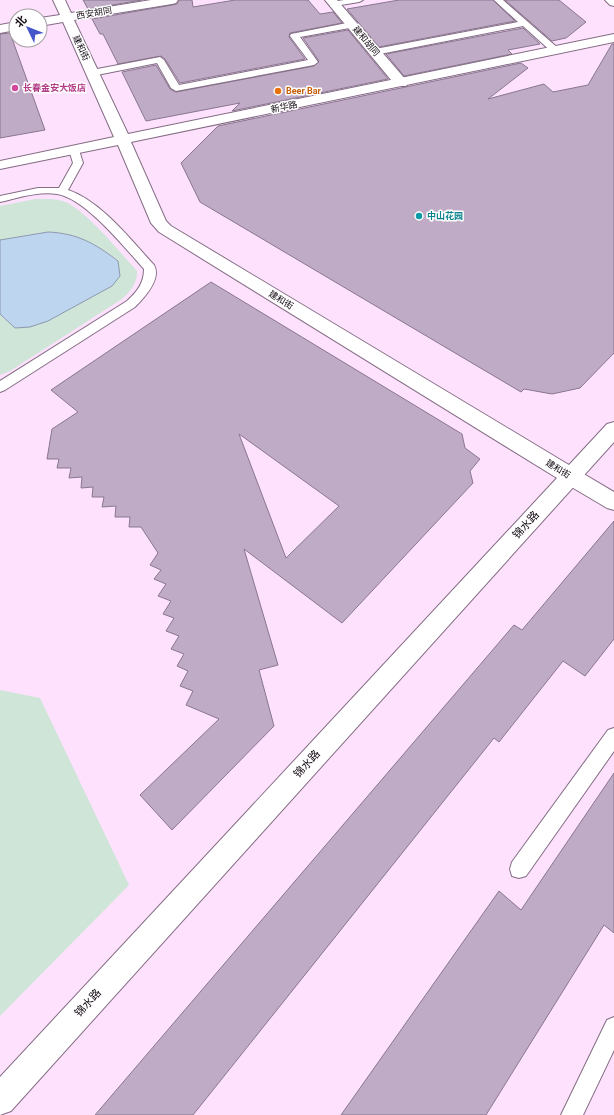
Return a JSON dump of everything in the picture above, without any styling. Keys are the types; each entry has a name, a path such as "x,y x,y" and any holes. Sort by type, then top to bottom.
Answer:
{"street":[{"name":"建和街","path":"59,0 159,223 165,229 614,502"},
{"name":"西安胡同","path":"48,21 172,0"},
{"name":"建和胡同","path":"333,2 401,83"},
{"name":"新华路","path":"0,165 614,38"},
{"name":"锦水路","path":"0,1100 614,429"}],"lane":[{"path":"333,2 359,0"},
{"path":"498,0 556,51"},
{"path":"375,52 525,23"},
{"path":"92,73 160,60 176,88 314,62 294,36 352,25"},
{"path":"62,191 78,162 74,150"},
{"path":"0,198 44,190 62,191 74,196 88,204 150,268 150,276 141,295 131,304 0,387"},
{"path":"519,870 614,736"},
{"path":"572,1115 614,1027"}],"green space":[{"path":"35,199 58,200 75,207 103,233 137,271 137,275 131,290 122,299 10,371 0,375 0,314 4,319 30,327 48,321 112,286 120,276 118,260 86,240 68,234 49,232 0,240 0,206"},
{"path":"0,690 40,698 129,885 0,1016"}],"water":[{"path":"48,232 77,237 102,249 118,261 120,276 112,286 48,321 30,327 15,328 0,314 0,240"}],"building":[{"path":"83,0 142,0 88,9"},
{"path":"179,0 192,0 193,7 235,0 308,0 320,14 333,12 342,23 290,33 289,37 305,59 180,83 165,59 161,56 118,64 103,34 100,34 92,19 177,4"},
{"path":"399,0 493,0 515,21 379,47 347,9"},
{"path":"505,0 559,0 586,22 566,38 552,41"},
{"path":"523,28 540,44 508,50 512,54 404,76 386,54"},
{"path":"348,30 388,79 232,111 240,103 146,121 122,72 156,65 170,89 176,92 314,66 319,61 303,38"},
{"name":"长春金安大饭店","path":"8,33 8,48 15,48 45,130 0,138 0,34"},
{"name":"中山花园","path":"612,44 614,44 614,353 580,388 552,394 524,389 521,392 200,202 181,163 218,126 521,63 528,68 488,99 544,84 553,92 588,85"},
{"path":"211,282 462,434 465,448 480,459 470,471 473,483 342,623 244,549 278,665 259,670 274,726 172,830 140,795 219,719 186,705 193,691 180,686 188,671 177,666 184,654 171,649 179,636 166,631 174,618 163,614 171,601 158,596 166,584 154,579 161,570 150,565 158,553 141,527 129,527 130,517 115,517 116,506 102,507 104,497 92,497 93,487 81,488 82,477 69,478 71,468 57,468 59,459 47,459 52,429 78,412 51,390","holes":["239,434 339,506 286,558"]},
{"path":"614,521 614,639 585,676 563,661 499,742 494,738 193,1115 95,1115 514,625 522,630"},
{"path":"614,773 614,933 604,925 486,1115 341,1115 499,891 521,910"}],"place":[{"name":"长春金安大饭店","path":"15,88"},
{"name":"Beer Bar","path":"278,91"},
{"name":"中山花园","path":"419,216"}]}
